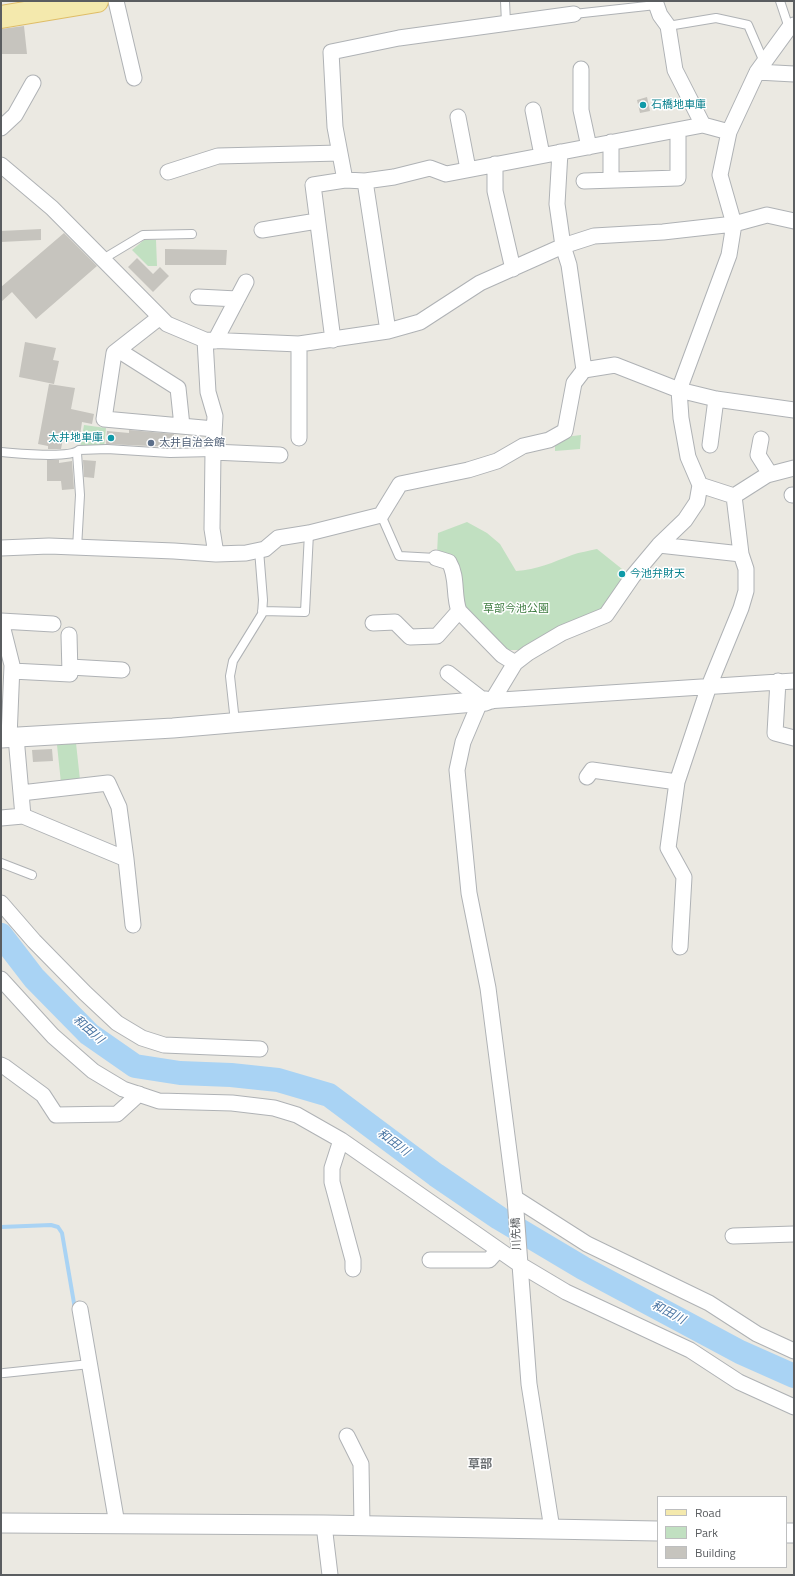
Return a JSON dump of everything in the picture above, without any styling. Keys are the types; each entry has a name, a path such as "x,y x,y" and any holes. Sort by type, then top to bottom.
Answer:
{"main road":[{"path":"1,17 94,1"}],"street":[{"path":"116,1 134,78"},
{"path":"656,3 660,16 668,26 675,70 704,125"},
{"path":"345,180 335,127 331,52 399,38 574,14"},
{"path":"436,558 450,562 454,570 456,603 459,611 502,655 515,663 528,653 562,633 606,615 633,576 659,545 685,520 697,502 700,485 688,457 678,390 729,255 734,224 720,175 729,132 760,67 792,26"},
{"path":"760,67 794,74"},
{"path":"581,69 581,110 589,147"},
{"path":"1,128 15,115 33,83"},
{"path":"533,110 542,156"},
{"path":"458,117 468,169"},
{"path":"333,340 313,185 345,180 365,181 394,177 430,168 446,174 704,125 729,132"},
{"path":"584,181 678,178 678,130"},
{"path":"611,142 611,180"},
{"path":"1,548 49,546 216,554 265,549 278,538 309,533 381,515 400,484 468,470 497,461 523,446 549,440 565,431 574,384 584,370 569,266 563,246 557,204 560,152"},
{"path":"168,172 218,156 340,153"},
{"path":"495,164 495,191 513,269"},
{"path":"1,165 52,208 167,324 210,340 299,344 388,331 420,322 480,283 563,246 594,236 663,232 734,224 767,216 794,221"},
{"path":"365,181 388,331"},
{"path":"262,230 317,221"},
{"path":"216,554 212,529 215,416 208,392 210,340 237,299 246,282"},
{"path":"198,297 237,299"},
{"path":"160,317 114,353 104,419 214,429"},
{"path":"299,344 299,438"},
{"path":"118,350 178,388 182,426"},
{"path":"584,370 615,365 678,390 716,399 794,410"},
{"path":"710,445 716,399"},
{"path":"761,440 758,455 770,474"},
{"path":"213,452 280,455"},
{"path":"734,496 770,474 794,468"},
{"path":"700,485 734,496"},
{"path":"680,948 684,877 668,848 677,782 709,686 741,608 746,591 746,569 741,554 734,496"},
{"path":"659,545 741,554"},
{"path":"373,623 395,622 410,637 436,636 459,611"},
{"path":"23,816 21,793 9,738 12,666 1,621 53,624"},
{"path":"12,671 70,674 69,635"},
{"name":"川先橋","path":"515,663 486,702 463,742 457,770 469,893 488,988 515,1201 529,1384 552,1529"},
{"path":"70,667 122,670"},
{"path":"448,673 486,702"},
{"path":"9,738 235,723 486,702 794,680"},
{"path":"778,681 775,734 794,738"},
{"path":"587,777 592,770 677,782"},
{"path":"21,793 108,783 119,807 133,925"},
{"path":"1,818 23,816 126,859"},
{"path":"1,903 34,941 85,993 118,1023 142,1038 164,1045 260,1049"},
{"path":"1,979 54,1036 93,1071 123,1089 159,1101 232,1103 274,1108 297,1114 341,1140 498,1250 566,1292 690,1350 739,1382 794,1407"},
{"path":"1,1065 44,1095 56,1115 116,1114 139,1094"},
{"path":"341,1140 332,1168 332,1182 353,1260 353,1270"},
{"path":"515,1201 587,1244 708,1303 757,1334 794,1351"},
{"path":"733,1236 794,1234"},
{"path":"430,1260 490,1260 498,1250"},
{"path":"80,1309 117,1524"},
{"path":"347,1436 361,1464 362,1526"},
{"path":"1,1523 324,1525 657,1531"},
{"path":"324,1525 330,1575"}],"lane":[{"path":"505,1 506,23"},
{"path":"780,1 792,26"},
{"path":"574,14 656,3"},
{"path":"668,26 716,18 748,24 760,67"},
{"path":"103,259 143,235 192,234"},
{"path":"1,452 33,455 67,454 76,453 79,450 107,449 170,453 213,452"},
{"path":"76,453 80,495 77,548"},
{"path":"381,515 399,556 436,558"},
{"path":"262,611 305,612 309,533"},
{"path":"235,723 230,676 233,661 262,611 263,600 260,550"},
{"path":"1,863 32,875"},
{"path":"4,1373 90,1364"}],"green space":[{"path":"144,240 156,240 157,266 148,266 132,250"},
{"path":"84,425 106,428 104,447 80,448"},
{"path":"581,435 580,449 555,451 555,444 565,437"},
{"name":"草部今池公園","path":"467,522 487,533 500,544 516,571 538,567 575,554 597,549 627,573 601,609 567,623 522,650 504,650 467,615 437,554 438,533"},
{"path":"76,743 80,780 61,783 57,745"}],"building":[{"path":"24,26 27,54 1,54 1,29"},
{"name":"石橋地車庫","path":"647,97 650,111 640,113 637,100"},
{"path":"41,229 41,240 1,242 1,231"},
{"path":"64,233 97,266 36,319 12,292 1,302 1,287"},
{"path":"165,249 227,250 226,265 165,265"},
{"path":"137,258 153,274 160,267 169,276 153,292 128,267"},
{"path":"25,342 56,348 53,360 59,361 54,384 19,377"},
{"path":"49,384 75,388 71,409 94,414 92,424 82,422 79,442 63,439 61,449 48,449 48,446 38,444"},
{"name":"太井自治会館","path":"129,430 174,434 173,447 106,444 107,431 129,433"},
{"path":"47,460 59,460 59,463 72,461 74,489 62,490 61,481 47,481"},
{"path":"83,460 96,461 94,478 84,477"},
{"path":"52,749 53,761 33,762 32,750"}],"waterway":[{"name":"和田川","path":"1,935 34,978 89,1034 135,1066 180,1073 231,1075 278,1080 329,1095 436,1175 499,1218 583,1268 740,1352 794,1376"},
{"path":"1,1227 51,1225 58,1227 62,1233 75,1309"}],"place":[{"name":"石橋地車庫","path":"643,105"},
{"name":"太井地車庫","path":"111,438"},
{"name":"太井自治会館","path":"151,443"},
{"name":"今池弁財天","path":"622,574"}],"district":[{"name":"草部","path":"480,1465"}]}
